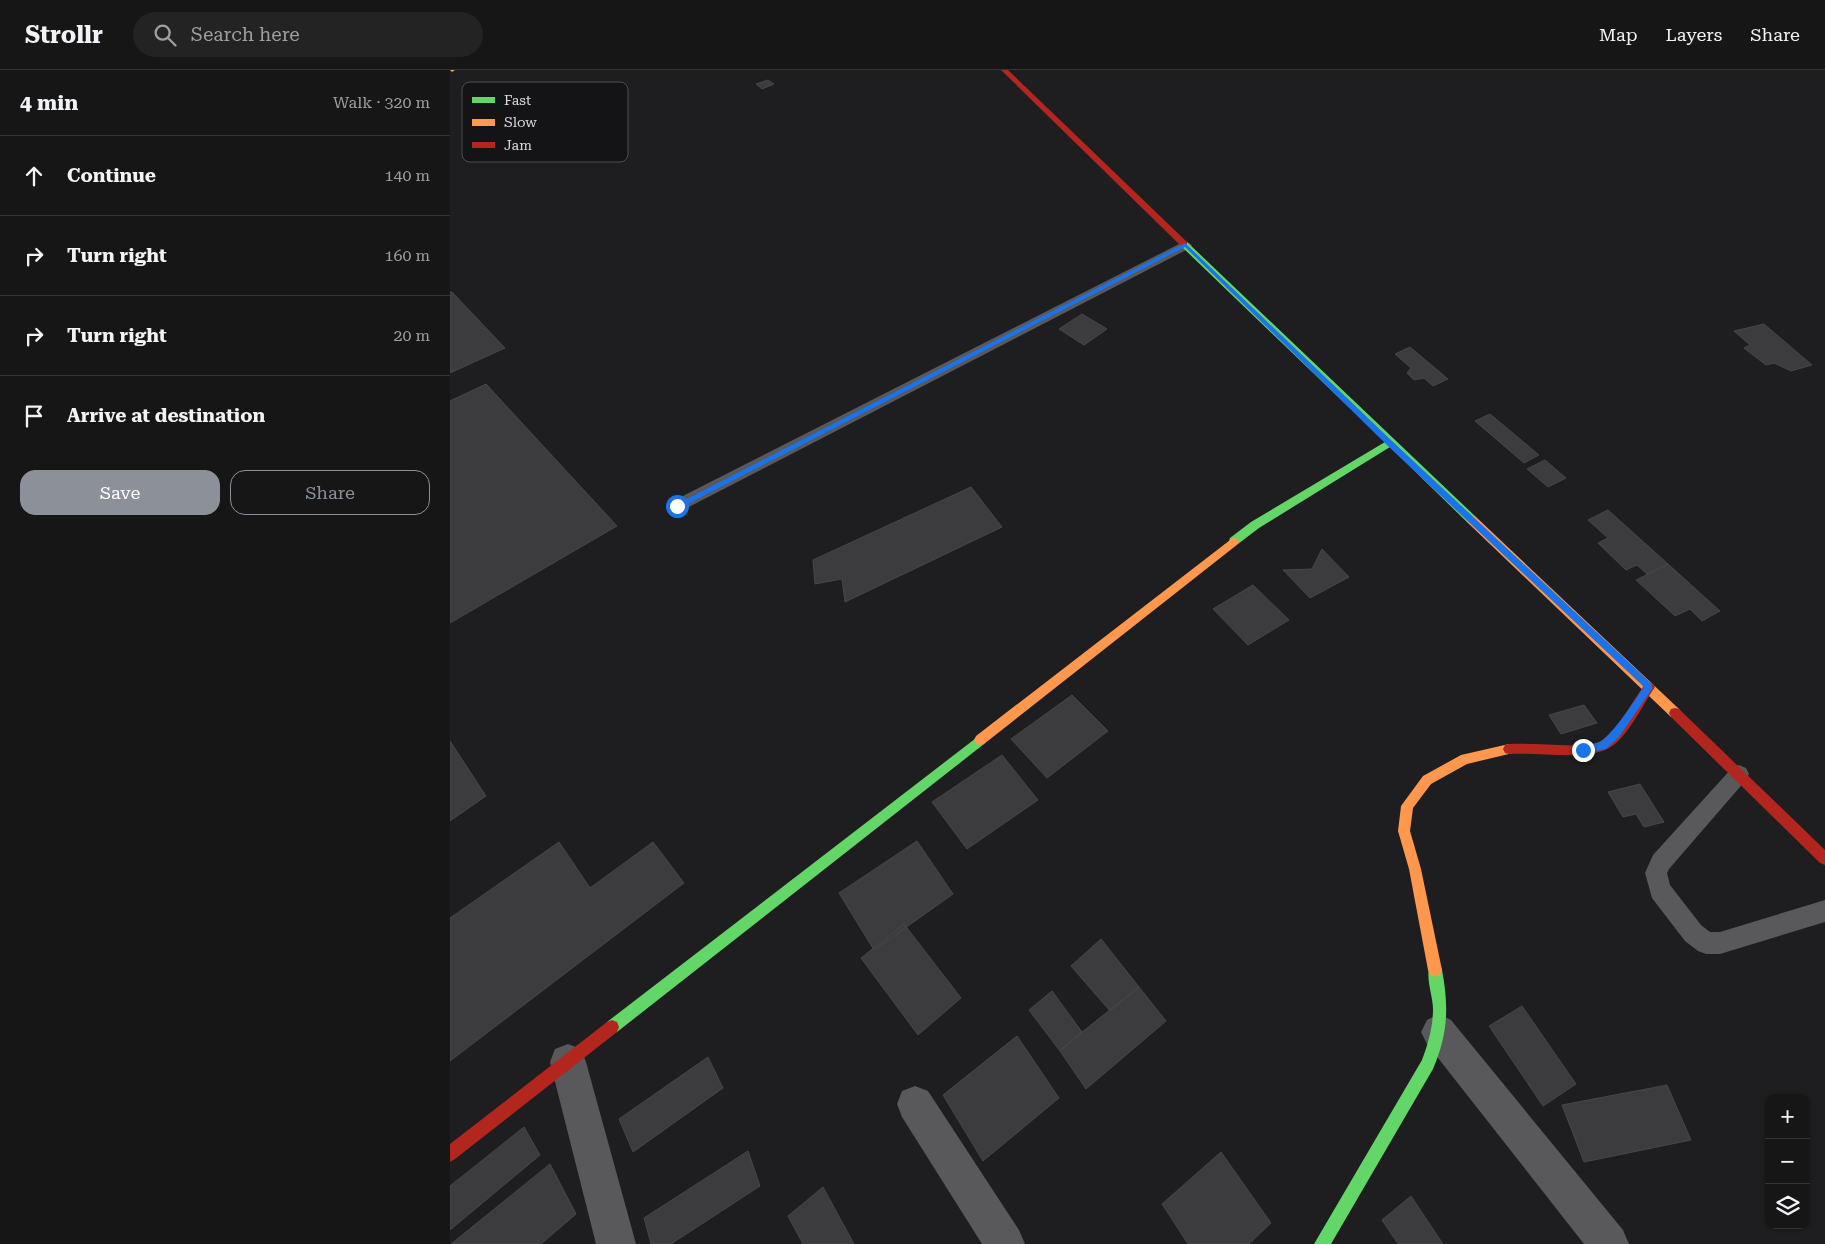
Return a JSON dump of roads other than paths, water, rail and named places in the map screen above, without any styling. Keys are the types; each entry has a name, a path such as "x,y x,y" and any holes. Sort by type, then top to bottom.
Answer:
{"street":[{"path":"1004,70 1390,443 1649,687 1825,859"},
{"path":"450,1154 1255,525 1390,443"},
{"path":"1322,1244 1428,1064 1439,1032 1441,1001 1415,869 1404,831 1407,806 1427,780 1465,760 1495,751 1524,747 1583,750 1603,746 1616,734 1649,687"},
{"path":"1439,1032 1609,1244"},
{"path":"568,1062 616,1244"},
{"path":"915,1104 1005,1244"}],"lane":[{"path":"677,506 1185,245"},
{"path":"1738,774 1661,862 1656,873 1660,890 1693,933 1706,943 1720,943 1825,911"}]}
